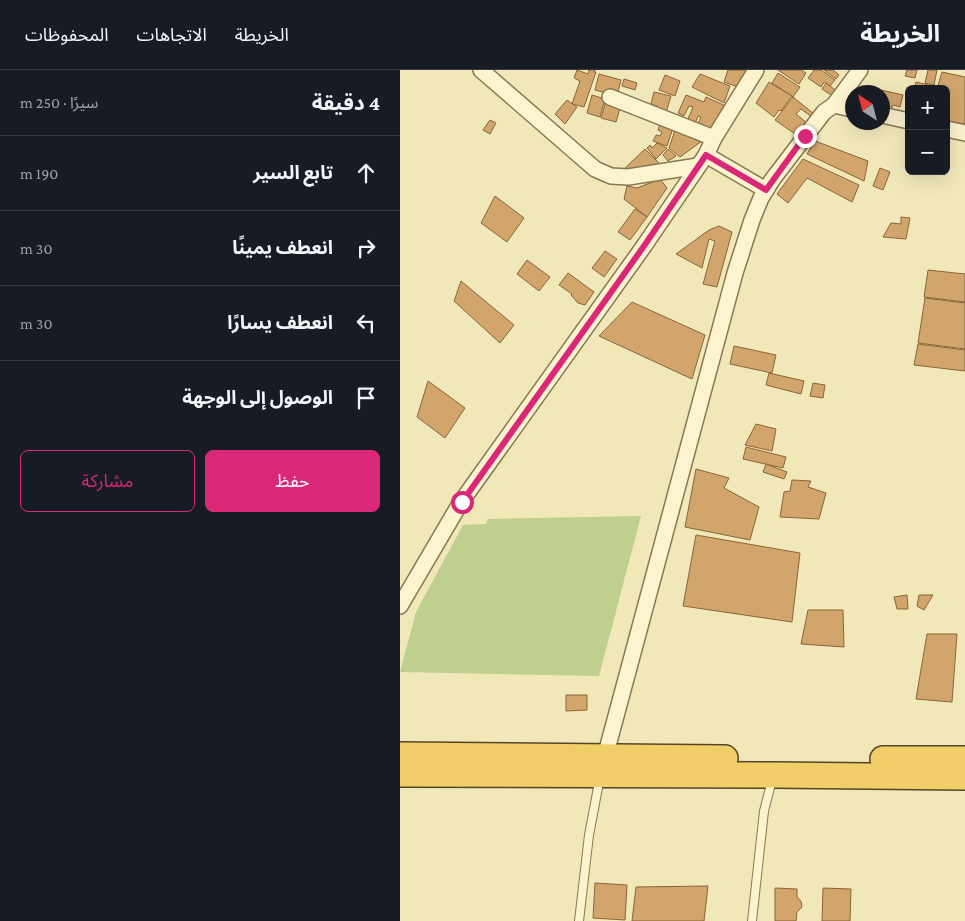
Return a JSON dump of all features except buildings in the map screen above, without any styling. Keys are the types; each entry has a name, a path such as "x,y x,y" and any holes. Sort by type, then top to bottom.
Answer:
{"highway":[{"path":"400,755 773,775 965,777"},
{"path":"400,774 603,766 965,759"}],"street":[{"path":"481,70 595,169 611,176 628,177 702,160 766,190"},
{"path":"400,606 462,502 644,246 702,160 756,70"},
{"path":"603,766 735,273 752,220 766,190 824,112 834,105 860,70"},
{"path":"610,97 714,138"},
{"path":"834,105 845,107"},
{"path":"890,117 905,120"},
{"path":"950,130 965,133"}],"lane":[{"path":"580,921 589,835 603,766"},
{"path":"752,921 764,811 773,775"}],"green space":[{"path":"641,516 599,676 400,672 416,612 463,525 486,524 488,519"}],"route":[{"path":"462,502 644,246 706,155 766,190 805,136"}]}
